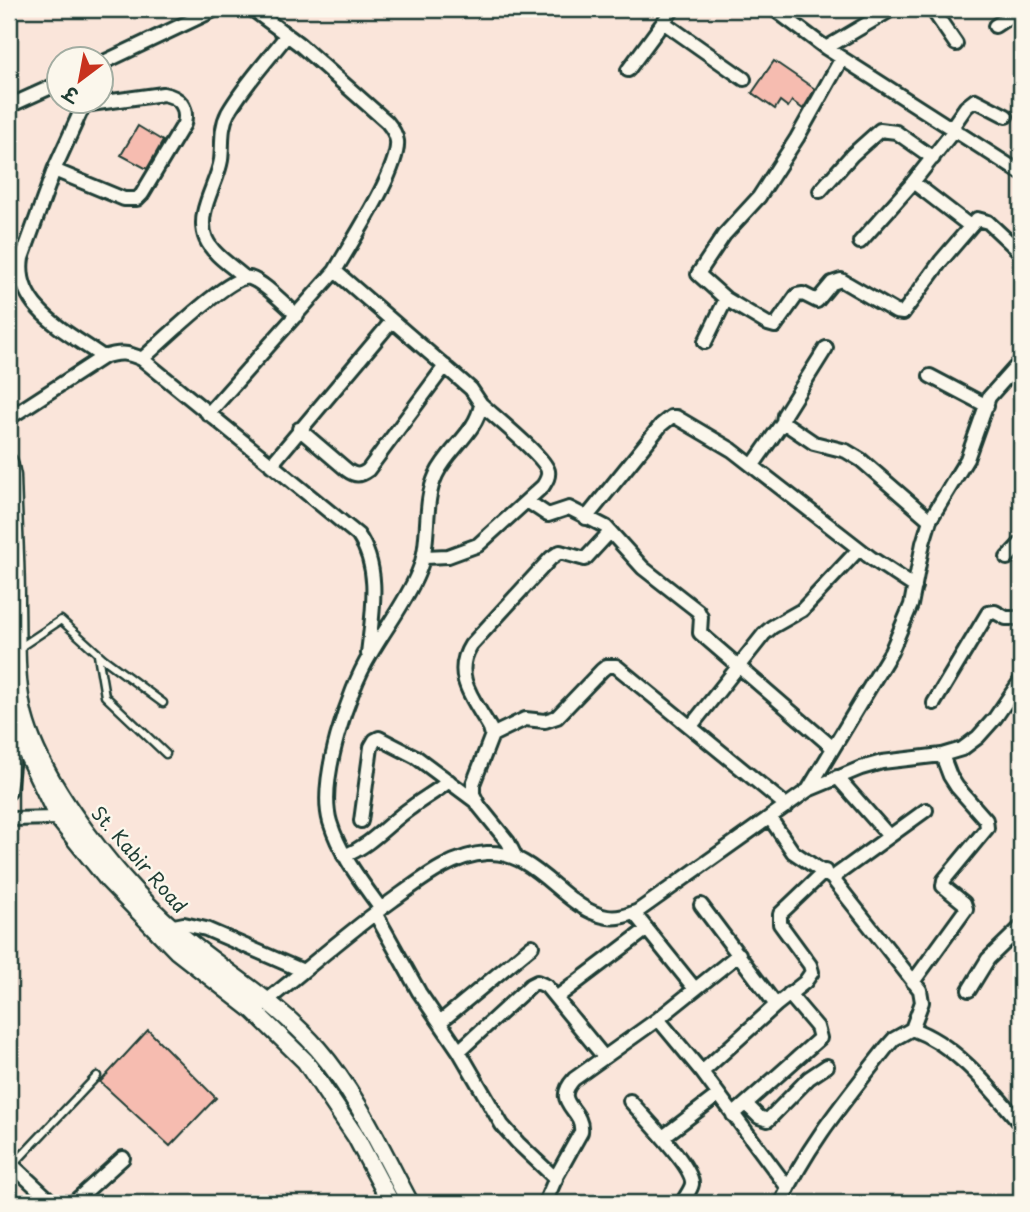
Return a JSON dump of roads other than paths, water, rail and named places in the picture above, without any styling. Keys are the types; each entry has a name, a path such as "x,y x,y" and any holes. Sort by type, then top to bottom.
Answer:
{"main road":[{"name":"St. Kabir Road","path":"9,462 12,476 17,650 22,709 33,743 67,806 163,928 177,951 254,1011 305,1061 356,1137 391,1203"},
{"name":"St. Kabir Road","path":"9,695 16,731 58,818 108,880 163,928 268,1000 318,1050 371,1129 410,1203"}],"street":[{"path":"116,56 216,9"},
{"path":"208,414 335,271 388,174 397,143 394,130 387,122 287,35 252,9"},
{"path":"628,70 673,9"},
{"path":"774,9 826,48 1021,173"},
{"path":"826,48 892,9"},
{"path":"932,9 956,44"},
{"path":"995,26 1021,9"},
{"path":"663,22 744,79"},
{"path":"287,35 225,120 220,162 205,213 204,230 206,240 218,255 244,277 260,284 297,315"},
{"path":"842,58 797,138 759,197 724,235 698,274 726,299 775,326 797,295 803,294 817,301 832,283 841,280 896,312 903,313 978,219 988,222 1021,253"},
{"path":"9,106 46,89"},
{"path":"54,170 124,199 137,199 142,194 184,124 186,115 180,100 174,96 163,94 116,99"},
{"path":"860,242 933,158 966,107 975,100 981,101 1006,116"},
{"path":"78,116 54,170 19,273 23,288 42,315 103,357"},
{"path":"820,191 852,155 880,130 896,132 933,158"},
{"path":"914,182 970,226"},
{"path":"335,271 471,389 481,404 539,457 548,470 547,480 478,545 448,556 425,557"},
{"path":"142,359 226,286 244,277"},
{"path":"705,342 726,299"},
{"path":"271,465 392,321"},
{"path":"753,465 783,422 784,415 826,348"},
{"path":"9,418 103,357 119,352 142,359 346,525 368,548 372,565 373,594 368,658"},
{"path":"807,790 891,652 908,614 930,520 967,459 995,388 1021,361"},
{"path":"299,429 347,470 362,475 444,366"},
{"path":"930,376 987,406"},
{"path":"481,404 475,423 443,461 435,476 430,491 425,557 412,588 368,658 342,722 332,757 327,793 329,819 344,856 378,911 419,992 502,1125 556,1179"},
{"path":"586,518 661,425 671,416 681,418 753,465 859,549 915,587"},
{"path":"783,422 814,443 846,451 861,460 930,520"},
{"path":"527,501 548,515 567,508 601,523 643,569 698,611 701,617 699,633 832,747"},
{"path":"475,801 473,784 492,735 491,728 468,689 463,673 464,656 555,554 566,552 585,559 610,532"},
{"path":"1007,558 1021,543"},
{"path":"691,726 764,634 802,610 859,549"},
{"path":"934,704 988,613 995,612 1006,618 1021,618"},
{"path":"492,735 525,719 545,721 557,717 607,666 616,666 787,806"},
{"path":"254,1011 301,970 378,911 435,870 463,859 488,853 504,854 516,858 590,910 606,918 635,913 807,790 882,762 942,755 962,749 978,737 995,718 1021,680"},
{"path":"9,792 16,731"},
{"path":"361,821 371,747 375,740 383,739 475,801 498,828 516,858"},
{"path":"913,982 966,909 964,902 943,886 944,880 987,828 986,820 950,776 942,755"},
{"path":"837,777 889,836"},
{"path":"344,856 365,846 411,807 449,781"},
{"path":"702,1072 805,982 812,972 810,965 779,924 780,914 829,875 926,810"},
{"path":"9,819 58,818"},
{"path":"770,818 793,852 829,875 920,990 922,1002 912,1030 894,1039 810,1147 780,1203"},
{"path":"701,905 776,1005"},
{"path":"635,913 695,989"},
{"path":"163,928 184,923 206,929 301,970"},
{"path":"969,990 988,960 1021,927"},
{"path":"556,998 647,929"},
{"path":"440,1023 532,946"},
{"path":"545,1203 582,1126 565,1098 565,1091 574,1079 658,1019 739,954"},
{"path":"458,1051 531,985 542,984 604,1057"},
{"path":"733,1115 820,1038 817,1027 789,994"},
{"path":"658,1019 702,1072 788,1188"},
{"path":"912,1030 942,1044 984,1081 1021,1124"},
{"path":"746,1104 759,1116 768,1119 809,1078 827,1066"},
{"path":"663,1137 718,1095"},
{"path":"630,1101 663,1137 691,1177 691,1186 682,1203"},
{"path":"73,1203 123,1158"},
{"path":"11,1163 53,1203"}],"lane":[{"path":"17,650 61,620 98,653 163,702"},
{"path":"98,653 105,696 166,754"},
{"path":"11,1163 97,1076"}]}
